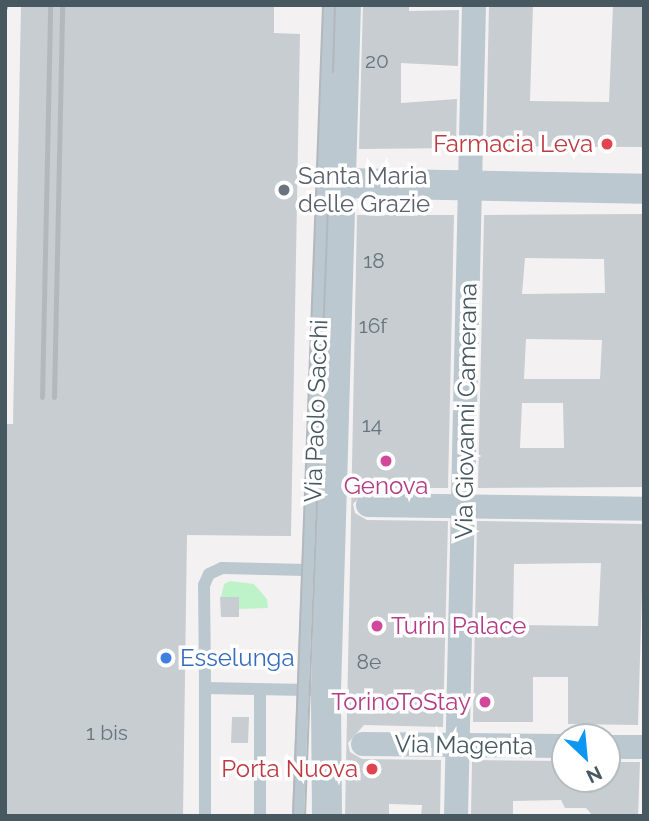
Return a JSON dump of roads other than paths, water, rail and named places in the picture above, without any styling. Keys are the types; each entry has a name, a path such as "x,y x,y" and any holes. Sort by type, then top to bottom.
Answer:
{"street":[{"name":"Via Paolo Sacchi","path":"327,816 345,743 314,690 350,505 333,183 346,5"},
{"name":"Via Giovanni Camerana","path":"456,816 474,5"},
{"path":"333,183 644,189"},
{"path":"350,505 644,509"},
{"name":"Via Magenta","path":"345,743 551,746"},
{"path":"621,747 644,747"}],"lane":[{"name":"Via Paolo Sacchi","path":"298,816 314,690 306,570 333,183 329,5"},
{"path":"205,816 204,585 209,574 222,568 306,570"},
{"path":"205,688 314,690"},
{"path":"260,689 260,816"}],"tram line":[{"path":"293,816 323,5"},
{"path":"333,72 335,5"},
{"path":"305,816 328,205"}],"railway":[{"path":"42,397 50,5"},
{"path":"54,397 62,5"}],"place":[{"name":"Farmacia Leva","path":"607,144"},
{"name":"Santa Maria delle Grazie","path":"284,190"},
{"name":"Genova","path":"386,461"},
{"name":"Turin Palace","path":"377,626"},
{"name":"Esselunga","path":"166,658"},
{"name":"TorinoToStay","path":"485,702"},
{"name":"Porta Nuova","path":"372,769"}]}
